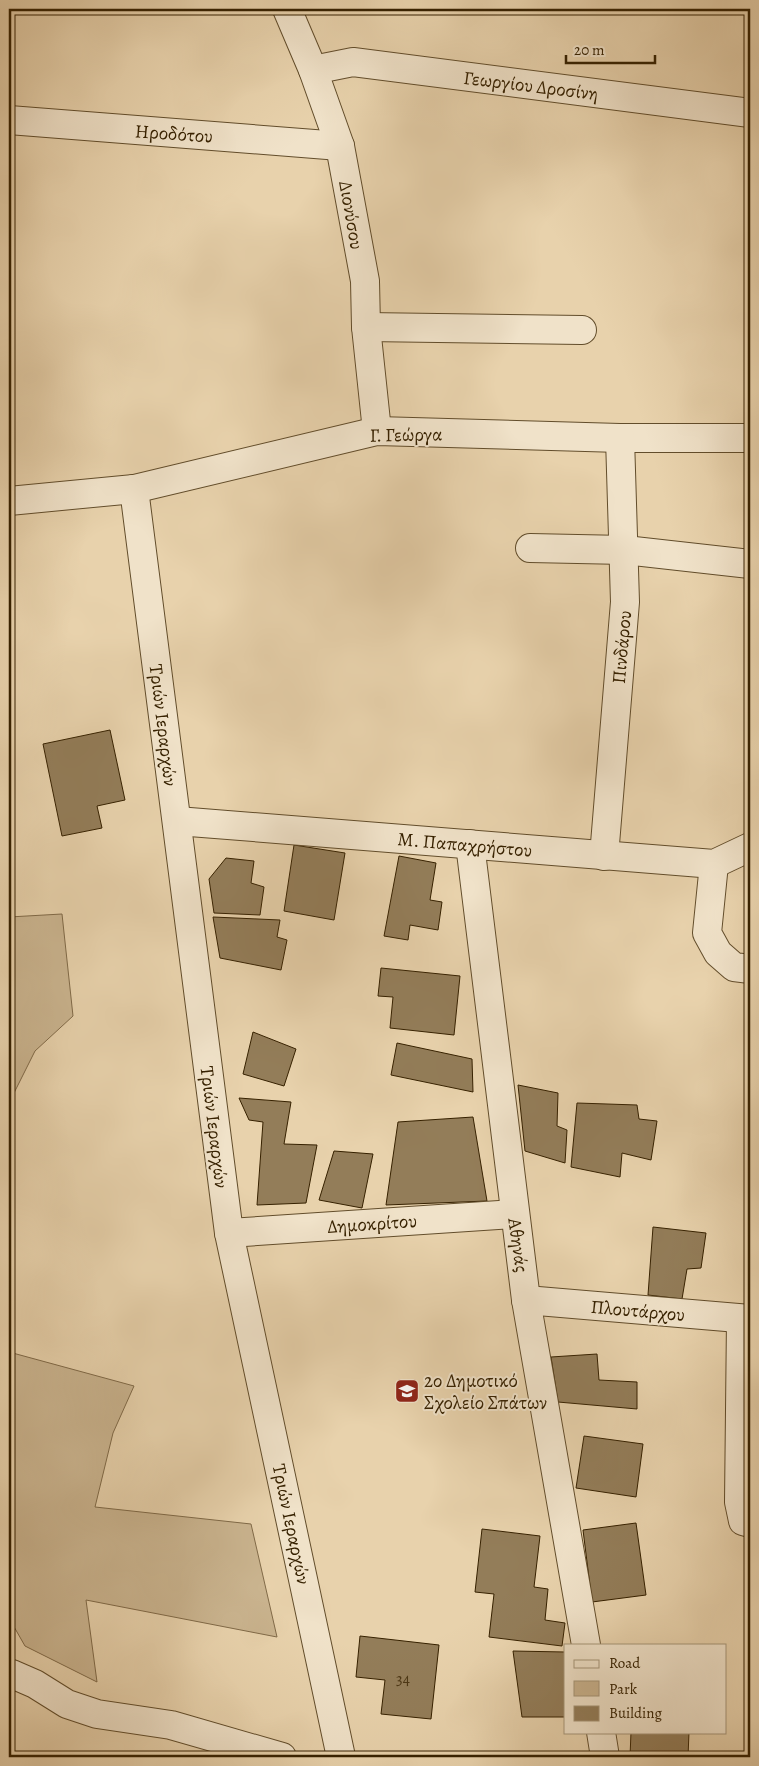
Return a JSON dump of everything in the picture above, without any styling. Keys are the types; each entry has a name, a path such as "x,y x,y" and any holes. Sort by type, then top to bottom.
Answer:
{"street":[{"name":"Διονύσου","path":"287,9 313,70 340,146 364,281 366,327 377,431"},
{"name":"Γεωργίου Δροσίνη","path":"313,70 353,62 750,113"},
{"name":"Ηροδότου","path":"9,120 340,146"},
{"path":"366,327 582,330"},
{"name":"Γ. Γεώργα","path":"9,501 134,489 377,431 620,438 750,438"},
{"name":"Πινδάρου","path":"604,856 625,602 620,438"},
{"name":"Τριών Ιεραρχών","path":"134,489 229,1233 341,1757"},
{"path":"530,548 624,550 750,564"},
{"name":"Μ. Παπαχρήστου","path":"176,821 714,864 750,847"},
{"name":"Αθηνάς","path":"470,844 526,1300 586,1644"},
{"path":"714,864 707,933 718,953 734,967 750,969"},
{"name":"Δημοκρίτου","path":"229,1233 515,1214"},
{"name":"Πλουτάρχου","path":"526,1300 745,1319"},
{"path":"745,1319 739,1502 743,1520 750,1523"},
{"path":"12,1674 35,1684 67,1704 97,1714 171,1725 282,1757"},
{"path":"601,1734 606,1757"}],"green space":[{"path":"62,914 73,1016 35,1051 9,1103 9,917"},
{"path":"9,1352 134,1386 113,1433 95,1507 251,1524 277,1637 86,1600 97,1682 25,1646 9,1618"}],"building":[{"path":"110,730 125,800 97,806 102,828 62,836 43,744"},
{"path":"294,845 345,853 334,920 284,911"},
{"path":"399,856 436,863 430,900 442,902 438,930 410,925 408,940 384,936"},
{"path":"226,858 254,861 251,883 264,887 260,915 214,913 209,879"},
{"path":"213,917 280,920 277,937 287,940 281,970 220,958"},
{"path":"381,968 460,976 454,1035 390,1028 393,997 378,996"},
{"path":"253,1032 296,1049 284,1086 243,1074"},
{"path":"397,1043 472,1059 473,1092 391,1075"},
{"path":"518,1085 558,1093 557,1126 567,1130 565,1163 525,1151"},
{"path":"239,1098 291,1102 284,1144 317,1145 306,1203 257,1205 263,1122 249,1120"},
{"path":"577,1103 637,1105 639,1119 657,1121 651,1160 622,1153 620,1177 571,1167"},
{"path":"473,1117 487,1201 386,1205 398,1122"},
{"path":"334,1151 373,1154 362,1208 319,1200"},
{"path":"653,1227 706,1233 701,1268 687,1269 682,1299 648,1295"},
{"path":"597,1354 599,1380 637,1382 637,1409 558,1402 551,1357"},
{"path":"584,1436 643,1444 636,1497 576,1488"},
{"path":"636,1523 646,1595 592,1602 583,1530"},
{"path":"482,1529 540,1536 534,1587 548,1589 545,1620 565,1623 562,1646 489,1637 494,1594 475,1592"},
{"path":"360,1636 439,1645 431,1719 381,1714 385,1680 356,1677"},
{"path":"513,1651 564,1652 564,1717 522,1717"},
{"path":"631,1734 689,1734 688,1757 630,1757"}],"place":[{"name":"2ο Δημοτικό Σχολείο Σπάτων","path":"407,1391"}]}
